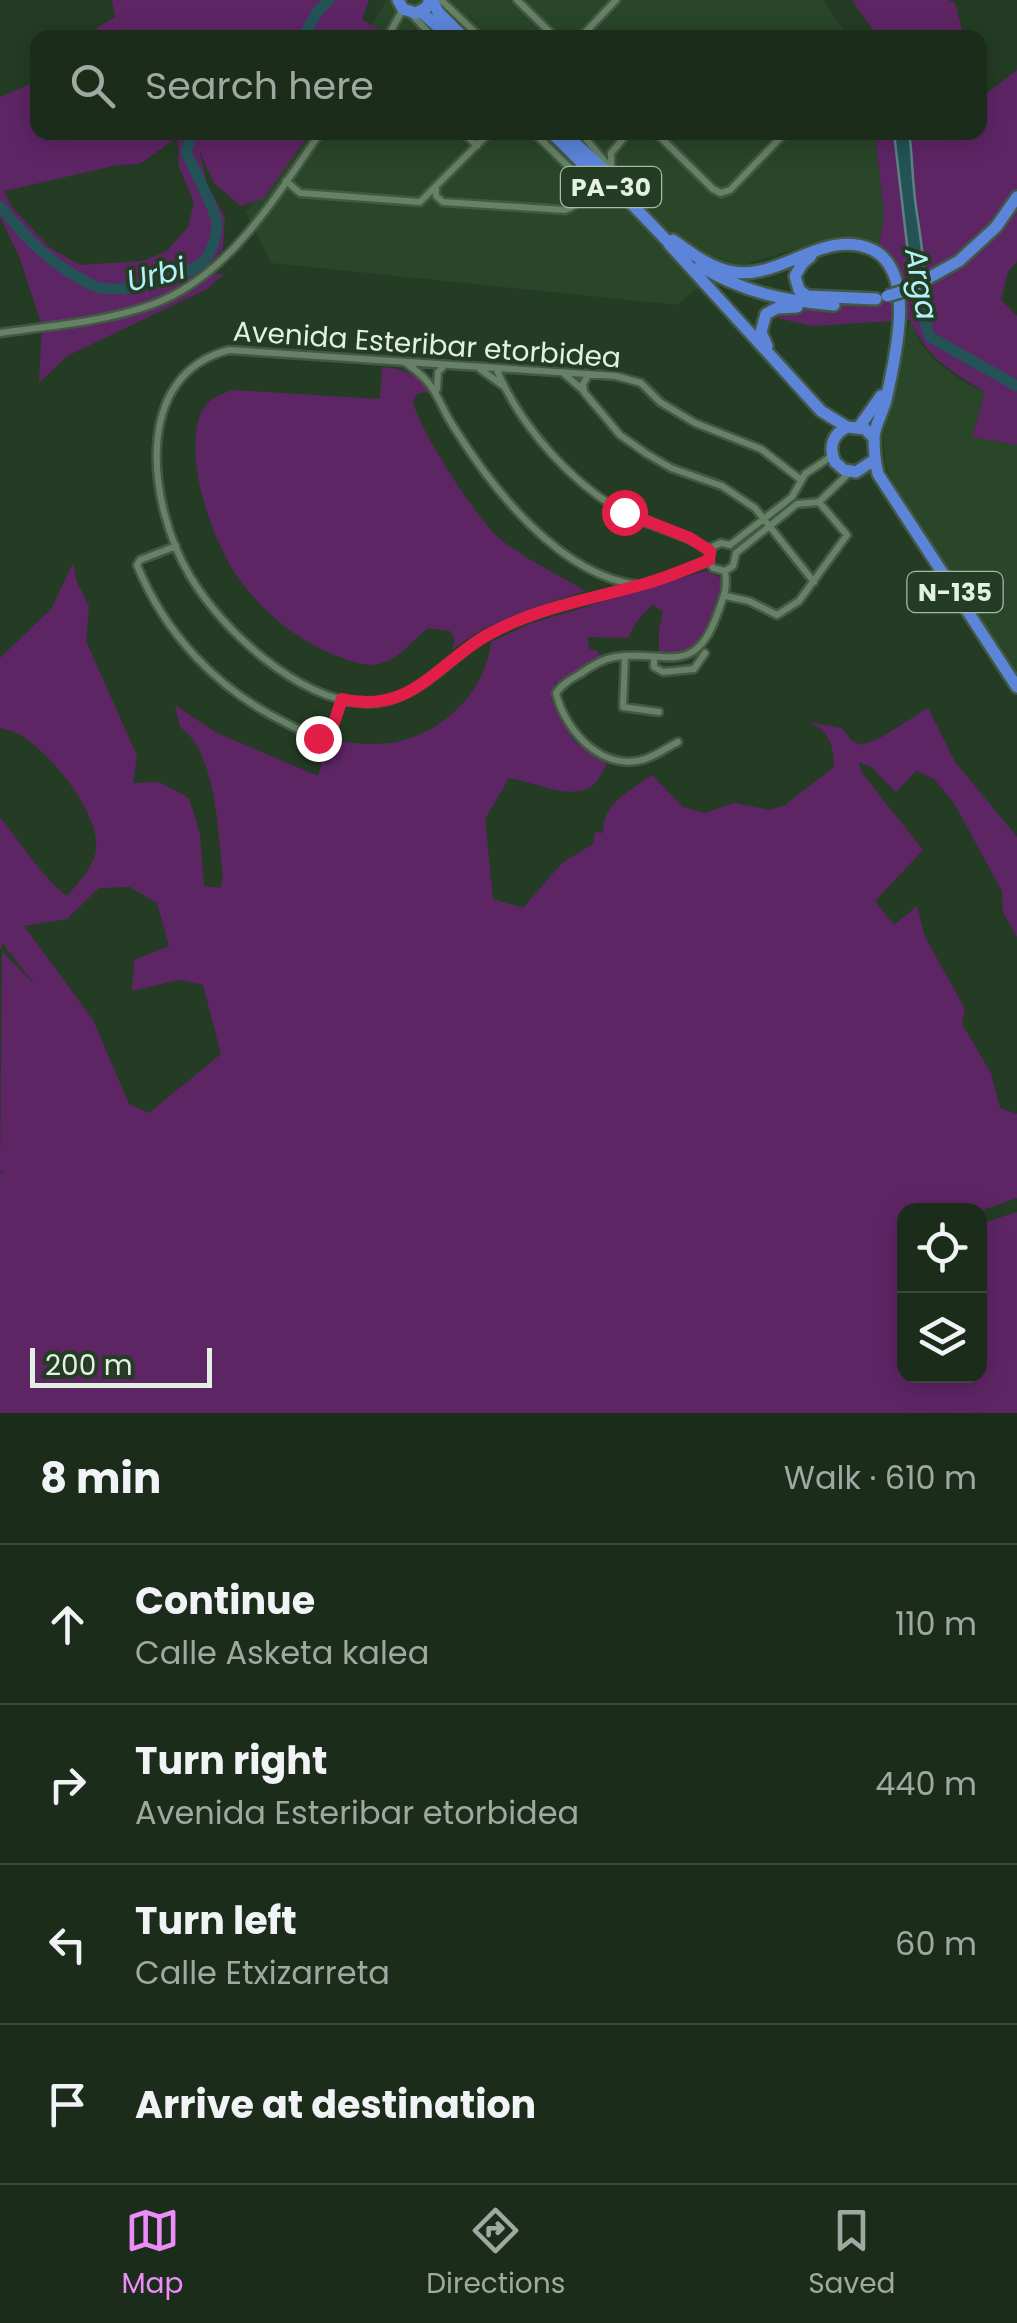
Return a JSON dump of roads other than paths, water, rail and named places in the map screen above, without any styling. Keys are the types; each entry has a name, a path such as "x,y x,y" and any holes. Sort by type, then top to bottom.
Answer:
{"highway":[{"path":"408,8 431,0 456,30"},
{"path":"408,8 440,30"},
{"name":"PA-30","path":"559,140 691,260 721,278 768,297 834,305 881,297 916,285 958,261 996,227 1017,197"},
{"name":"PA-30","path":"572,140 629,192 671,242"},
{"path":"671,242 714,266 750,273 824,248 850,244 882,256 894,275 900,309 888,384 874,438 821,410"},
{"path":"671,242 821,410 834,437 832,456"},
{"path":"881,297 807,296 799,290 796,276 808,258 842,248 873,254 894,275"},
{"path":"784,370 764,344 762,322 766,314 778,308 834,305"},
{"path":"834,437 873,412 888,384"},
{"name":"N-135","path":"874,438 878,474 1017,687"},
{"name":"N-135","path":"832,456 839,466 856,471 893,497"},
{"path":"856,471 874,460"}],"street":[{"path":"441,0 473,30"},
{"path":"518,0 548,30"},
{"path":"588,30 616,0"},
{"path":"393,30 408,8 427,30"},
{"path":"0,333 98,319 174,295 215,268 315,140"},
{"path":"471,140 477,146"},
{"path":"286,181 300,192 417,202 424,200 483,140"},
{"path":"436,188 436,196 442,202 565,210 578,202 582,192 579,177 541,140"},
{"path":"587,140 629,192"},
{"path":"611,166 611,153 622,140"},
{"path":"662,140 716,191 730,190 778,140"},
{"path":"572,170 600,179"},
{"name":"Avenida Esteribar etorbidea","path":"709,560 641,585 530,615 498,629 462,651 424,685 397,698 361,703 342,699 282,671 245,644 187,572 160,484 158,433 163,404 177,379 191,365 228,350 616,376 640,383 683,416 760,448 799,484 800,496 807,502"},
{"path":"405,362 438,390"},
{"path":"446,364 438,372 438,390 446,414 507,502 546,538 602,574 641,585"},
{"path":"475,366 507,390"},
{"path":"496,368 549,450 586,487 635,518 690,538 710,551"},
{"path":"507,390 505,377 512,369"},
{"path":"562,372 620,435 646,454 739,496 814,582"},
{"path":"584,392 583,384 589,374"},
{"path":"832,456 799,484 766,523 736,553 733,566 717,570 709,560 716,544 730,545 766,523 797,504 819,502 856,471"},
{"path":"726,596 749,601 778,615 788,611 847,535 819,502"},
{"path":"730,545 736,553"},
{"path":"176,546 147,556 137,565 153,600 182,643 223,684 270,716 318,738 330,734 342,699"},
{"path":"678,742 646,759 626,761 597,752 575,732 557,699 558,688 602,660 677,659 694,652 710,634 726,596 725,571"},
{"path":"600,596 606,586 602,574"},
{"path":"654,658 654,668 664,672 694,670 705,653"},
{"path":"625,657 622,707 659,712"}],"water":[{"path":"895,140 910,140 922,254 919,293 908,253"}],"waterway":[{"name":"Urbi","path":"307,30 329,0"},
{"name":"Urbi","path":"0,206 42,252 94,286 119,289 168,279 208,257 217,227 186,152 190,140"},
{"name":"Arga","path":"918,278 919,304 930,337 1017,386"}]}
